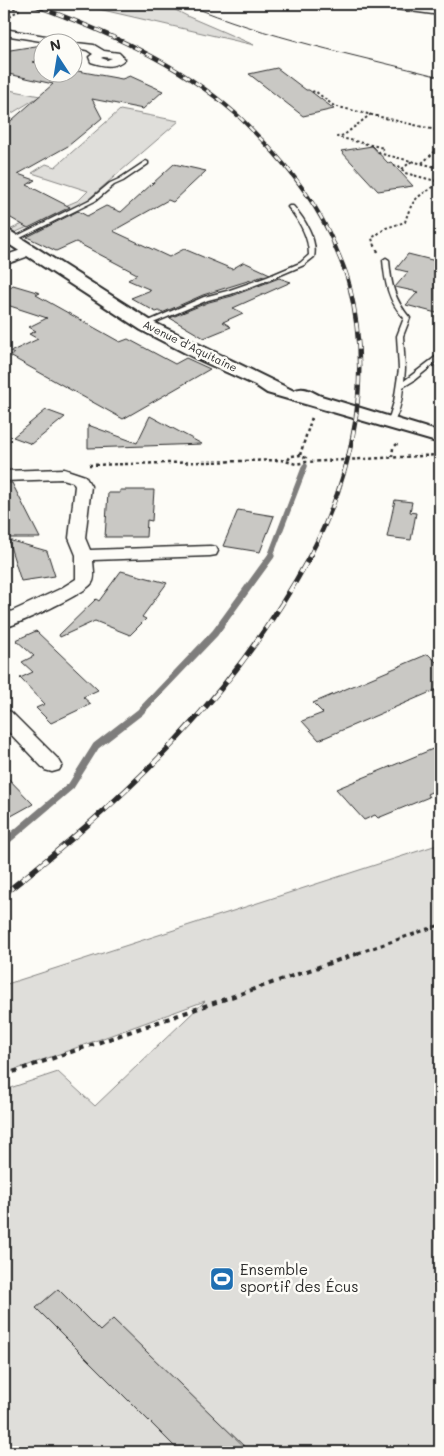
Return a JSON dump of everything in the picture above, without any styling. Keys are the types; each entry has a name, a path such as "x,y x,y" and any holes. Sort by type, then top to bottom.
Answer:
{"street":[{"path":"380,4 440,12"},
{"path":"4,32 32,37"},
{"path":"82,46 90,47 101,54"},
{"name":"Avenue d'Aquitaine","path":"7,239 93,298 120,309 144,325 199,353 261,381 270,388 289,396 315,400 440,438"},
{"path":"4,261 25,252"},
{"name":"Avenue d'Aquitaine","path":"389,424 440,446"},
{"path":"4,476 64,474 79,479 83,486 76,538 84,555 85,582 4,622"},
{"path":"84,555 210,551"},
{"path":"4,716 52,765"}],"lane":[{"path":"7,239 93,200 112,184 146,163"},
{"path":"144,325 206,298 229,293 302,264 312,256 313,247 298,214 291,208"},
{"path":"386,260 389,286 397,308 407,318 400,336 402,369 400,386 394,416 389,424"},
{"path":"400,386 411,380 440,356"}],"path":[{"path":"4,4 20,10 4,19"},
{"path":"312,92 315,92 334,106 440,131"},
{"path":"371,114 344,135 337,137 384,148 378,152 440,168"},
{"path":"387,118 393,114"},
{"path":"422,163 440,147"},
{"path":"402,169 412,161"},
{"path":"394,166 398,165 405,173 440,182"},
{"path":"386,260 374,249 372,238 386,228 405,222 411,203 440,182"},
{"path":"300,455 312,420 315,400"},
{"path":"288,460 291,456 300,455 306,458 306,462"},
{"path":"83,466 288,460 296,465 306,462 440,455"},
{"path":"4,1075 440,925"}],"shaded area":[{"path":"77,4 164,4 254,45"},
{"path":"4,89 40,96 4,118"},
{"path":"120,110 179,121 85,202 14,233 9,230 79,200 88,191 32,173 46,164 55,167"},
{"name":"Ensemble sportif des Écus","path":"440,844 440,1452 4,1452 4,1090 58,1072 95,1106 205,1001 4,1074 4,985"}],"building":[{"path":"32,47 32,79 4,73 4,51"},
{"path":"277,68 334,109 303,116 249,74"},
{"path":"82,72 122,79 130,76 163,91 143,109 92,99 102,118 68,146 18,174 35,180 27,185 70,207 28,228 4,214 4,127 53,84 44,82 82,82"},
{"path":"372,146 388,163 391,162 413,186 378,191 341,151"},
{"path":"174,164 206,171 173,202 168,200 113,231 169,257 184,249 232,269 244,262 270,274 203,295 162,313 156,312 131,298 151,290 128,280 137,274 76,242 56,251 27,237 78,211 87,216 106,206 121,212"},
{"path":"408,254 440,262 440,314 406,305 418,292 395,287 408,272 396,269"},
{"path":"279,278 291,282 233,308 243,313 223,322 231,327 204,338 170,318 209,302 232,296"},
{"path":"13,285 40,293 36,295 120,342 128,339 175,364 186,358 210,369 123,419 10,356 14,354 10,352 38,339 29,334 36,331 29,327 47,318 4,304 4,292"},
{"path":"46,410 65,417 32,444 13,437"},
{"path":"150,416 202,444 88,448 88,425 137,443"},
{"path":"4,483 12,483 40,538 4,538"},
{"path":"120,490 154,490 152,521 147,520 146,537 105,537 108,493 120,493"},
{"path":"395,500 412,502 410,512 416,513 411,540 387,537"},
{"path":"238,510 274,516 260,552 223,546"},
{"path":"8,540 47,551 55,576 21,581"},
{"path":"121,571 167,583 142,617 146,619 130,635 95,621 60,637 59,635 96,599 99,601"},
{"path":"36,631 98,690 83,697 91,704 51,723 36,708 45,704 20,678 33,672 22,662 34,656 16,640"},
{"path":"428,654 440,666 440,688 319,740 302,721 323,713 313,703"},
{"path":"440,746 440,788 427,794 429,797 378,818 375,815 364,820 336,789"},
{"path":"4,774 33,804 4,820"},
{"path":"58,1289 100,1331 113,1319 250,1452 180,1452 36,1308"}],"waterway":[{"path":"270,557 305,466"},
{"path":"4,843 71,786 96,746 140,712 215,633 271,556"}],"tram line":[{"path":"186,4 248,27 440,77"}],"railway":[{"path":"31,4 112,36 164,63 213,95 235,113 294,176 321,216 335,246"},
{"path":"309,557 325,525 338,492 355,424 359,389 356,319 348,279 334,244"},
{"path":"4,894 93,820 175,741 248,654 280,607 310,556"}],"place":[{"name":"Ensemble sportif des Écus","path":"222,1279"}]}
